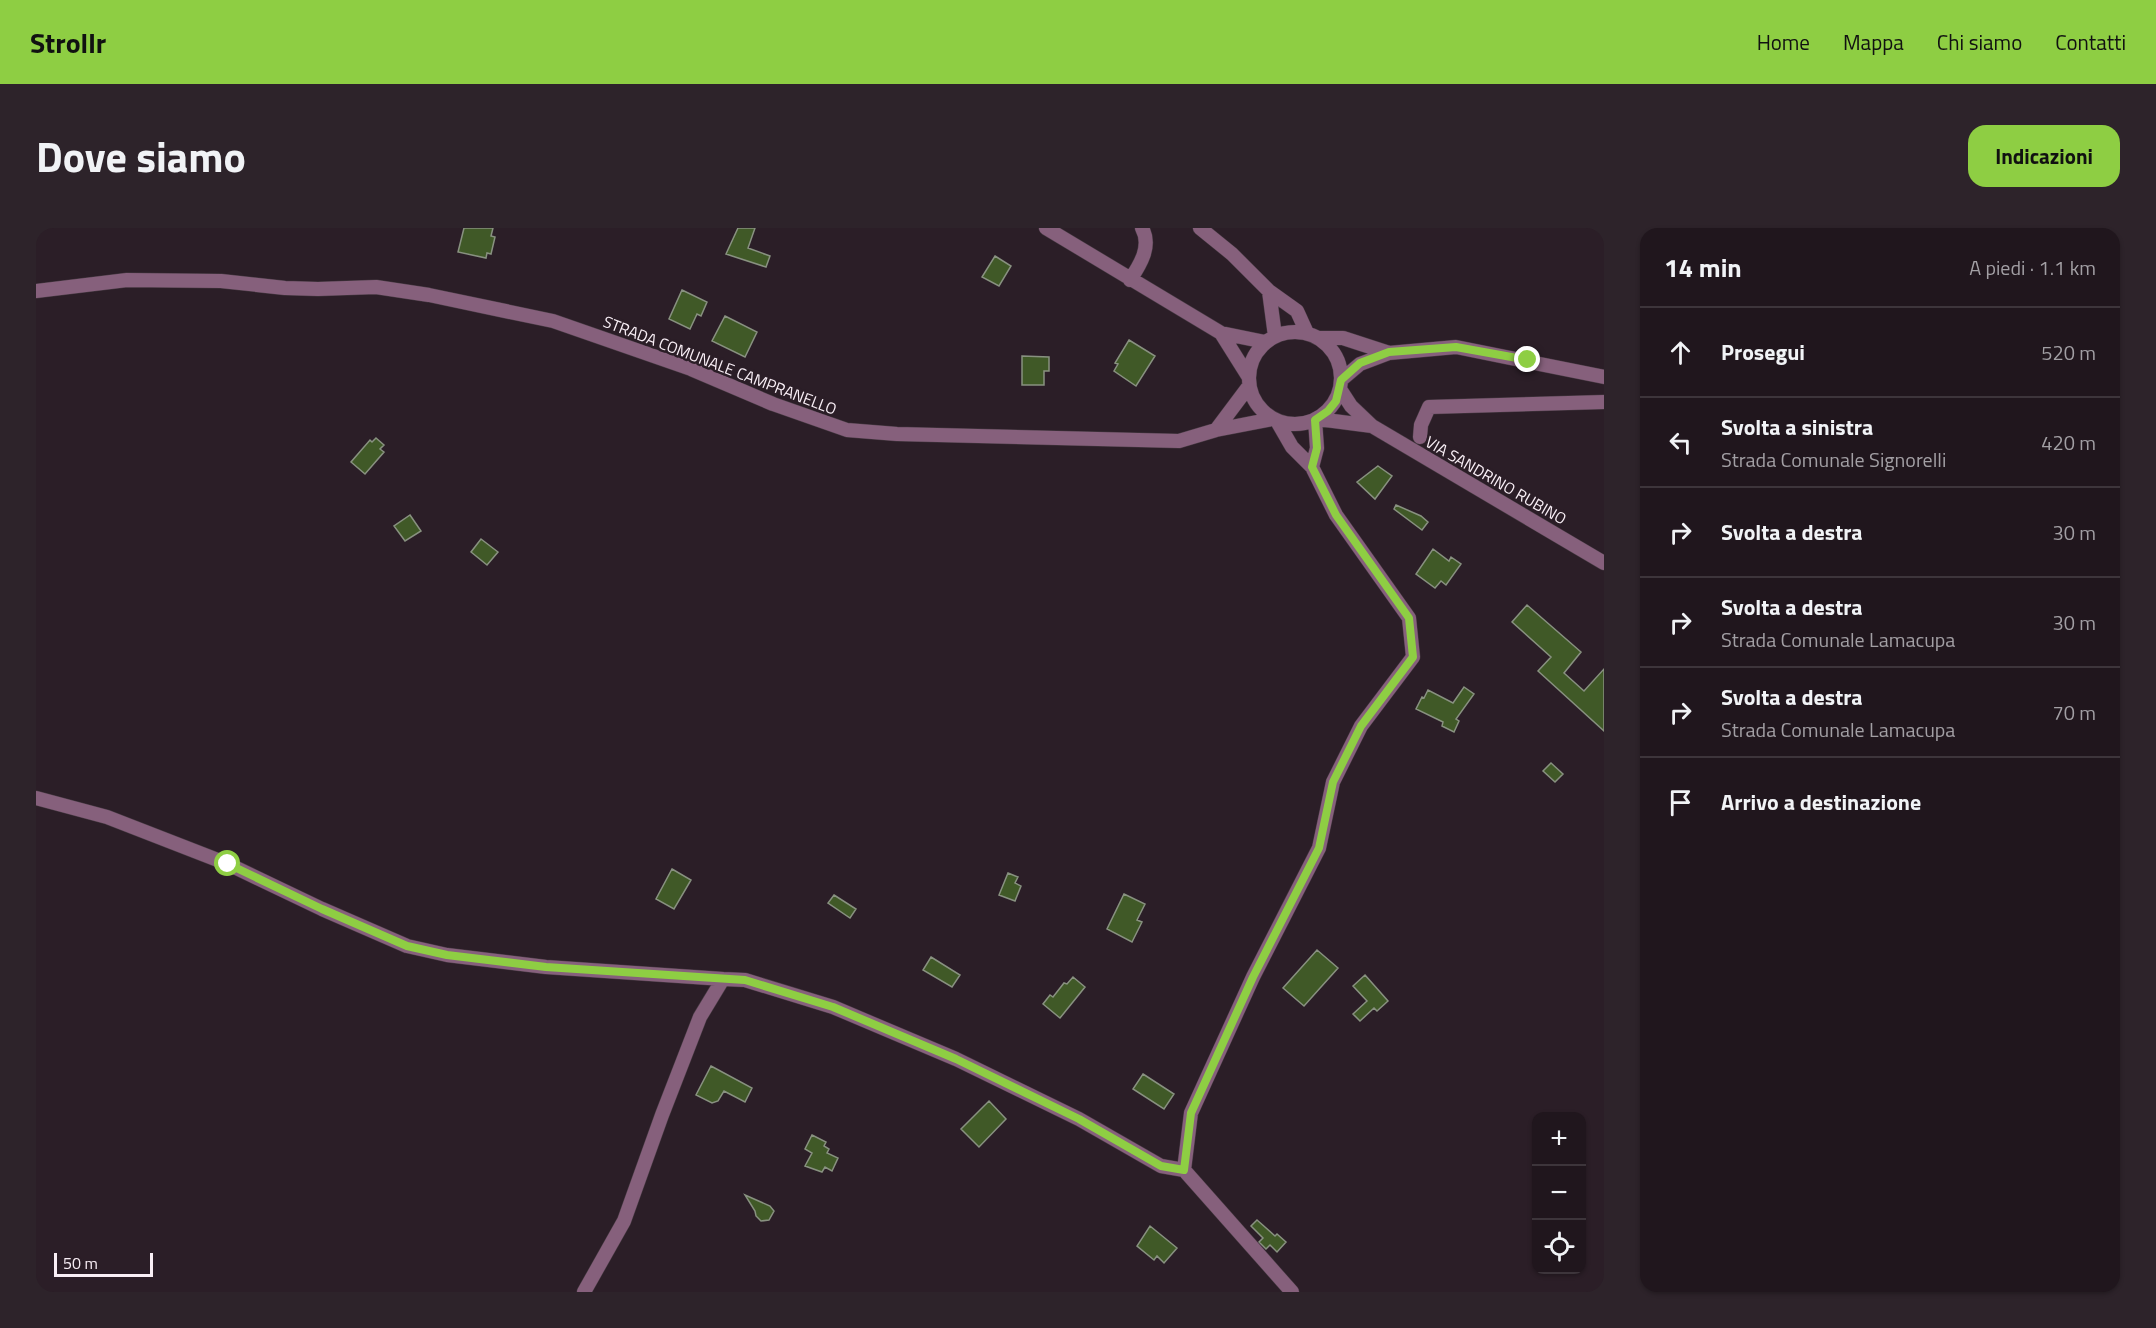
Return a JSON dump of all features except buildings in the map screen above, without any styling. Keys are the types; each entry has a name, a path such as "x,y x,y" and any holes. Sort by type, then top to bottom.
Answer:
{"street":[{"path":"1046,228 1221,333 1270,339"},
{"path":"1130,280 1144,260 1145,233 1142,228"},
{"path":"1200,228 1232,254 1269,291 1297,311 1313,336 1328,346 1336,356 1340,368 1341,385 1336,401 1328,411 1302,424 1289,425 1274,420 1261,411 1253,399 1248,381 1221,333"},
{"name":"STRADA COMUNALE CAMPRANELLO","path":"36,291 138,279 221,281 296,289 376,287 429,295 553,321 691,369 772,404 847,430 897,434 1179,441 1216,430 1274,420"},
{"path":"1269,291 1270,339"},
{"path":"1216,430 1248,381 1250,363 1256,351 1270,339 1285,333 1343,338 1389,352"},
{"path":"1341,385 1360,363 1389,352 1456,347 1604,377"},
{"name":"VIA SANDRINO RUBINO","path":"1341,385 1351,406 1372,426 1604,563"},
{"path":"1420,437 1421,425 1429,407 1604,402"},
{"path":"1312,467 1317,448 1316,419"},
{"name":"VIA SANDRINO RUBINO","path":"1316,419 1372,426"},
{"path":"1184,1170 1191,1113 1253,977 1319,848 1333,782 1361,726 1413,657 1409,618 1336,515 1312,467 1292,447 1274,420"},
{"path":"36,798 107,817 228,864 407,946 447,955 546,967 745,980 833,1007 956,1059 1079,1119 1161,1166 1184,1170 1292,1292"},
{"path":"584,1292 624,1221 700,1017 723,979"}],"route":[{"path":"228,864 407,946 447,955 546,967 745,980 833,1007 956,1059 1079,1119 1161,1166 1184,1170 1191,1113 1253,977 1319,848 1333,782 1361,726 1413,657 1409,618 1336,515 1312,467 1317,448 1315,420 1328,411 1336,401 1341,380 1360,363 1389,352 1456,347 1528,360"}]}
